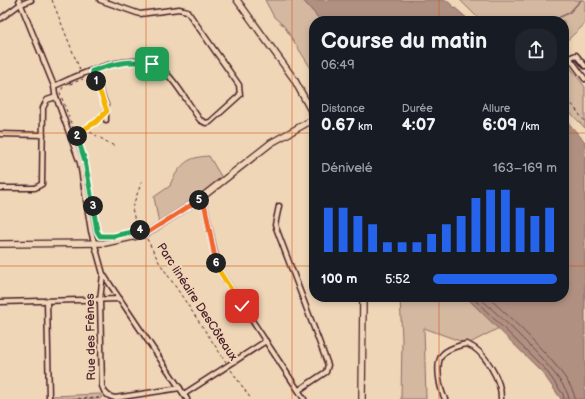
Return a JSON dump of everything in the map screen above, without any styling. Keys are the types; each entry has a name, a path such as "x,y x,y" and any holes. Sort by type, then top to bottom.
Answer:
{"street":[{"path":"0,19 20,2 31,0"},
{"path":"54,86 92,71 126,62 152,64 167,75 203,123 210,122 241,93 238,82 187,11 179,9 140,14 100,0"},
{"path":"236,0 294,79 309,107"},
{"path":"20,2 54,86 56,96 80,163 94,242 103,274 187,399"},
{"path":"585,66 576,55 571,57 571,60 585,79"},
{"path":"92,71 107,111 106,120"},
{"path":"0,188 35,188 41,185 44,180 44,105 47,100 56,96"},
{"path":"0,244 108,242 146,234 203,197 263,148 309,122"},
{"path":"0,134 43,134"},
{"path":"203,197 217,267 304,399"},
{"path":"279,206 275,225 328,363 326,372 299,390"},
{"name":"Rue des Frênes","path":"103,274 100,300 102,386 105,392 110,397 115,398 180,388"},
{"path":"0,302 120,299"},
{"path":"47,301 49,399"},
{"path":"362,399 364,302"},
{"path":"184,394 266,341"},
{"path":"445,399 439,384 441,356 444,352 465,344 471,346 490,365 500,388 501,399"}],"path":[{"path":"52,0 83,79 70,84"},
{"path":"64,87 60,93 76,134 89,180 97,232 102,237 110,236"},
{"path":"569,98 585,122"},
{"path":"76,134 107,111"},
{"path":"84,129 114,146"},
{"path":"137,230 132,210 142,181"},
{"name":"Parc linéaire DesCôteaux","path":"146,234 159,262 250,399"},
{"path":"54,399 98,398 105,392"}],"shaded area":[{"path":"265,0 303,0 317,16 309,16 309,65 284,26 274,17"},
{"path":"460,0 585,0 585,24 569,38 569,16 476,16"},
{"path":"569,66 585,87 585,128 569,111"},
{"path":"209,156 222,178 159,224 154,197 170,186 175,175 189,160"},
{"path":"400,302 471,302 499,328 468,344 424,328 426,399 401,399 402,339"},
{"path":"100,394 102,397 100,399 52,399 52,396"}],"water":[{"path":"303,0 446,0 464,16 317,16"},
{"path":"569,124 585,142 585,399 561,399 542,372 471,302 569,302"}],"waterway":[{"path":"562,16 569,13 581,0"}],"route":[{"path":"152,64 126,62 112,64 92,71 107,111 96,122 76,134 85,161 97,232 102,237 105,237 144,229 146,234 203,197 217,267 242,306"}]}
